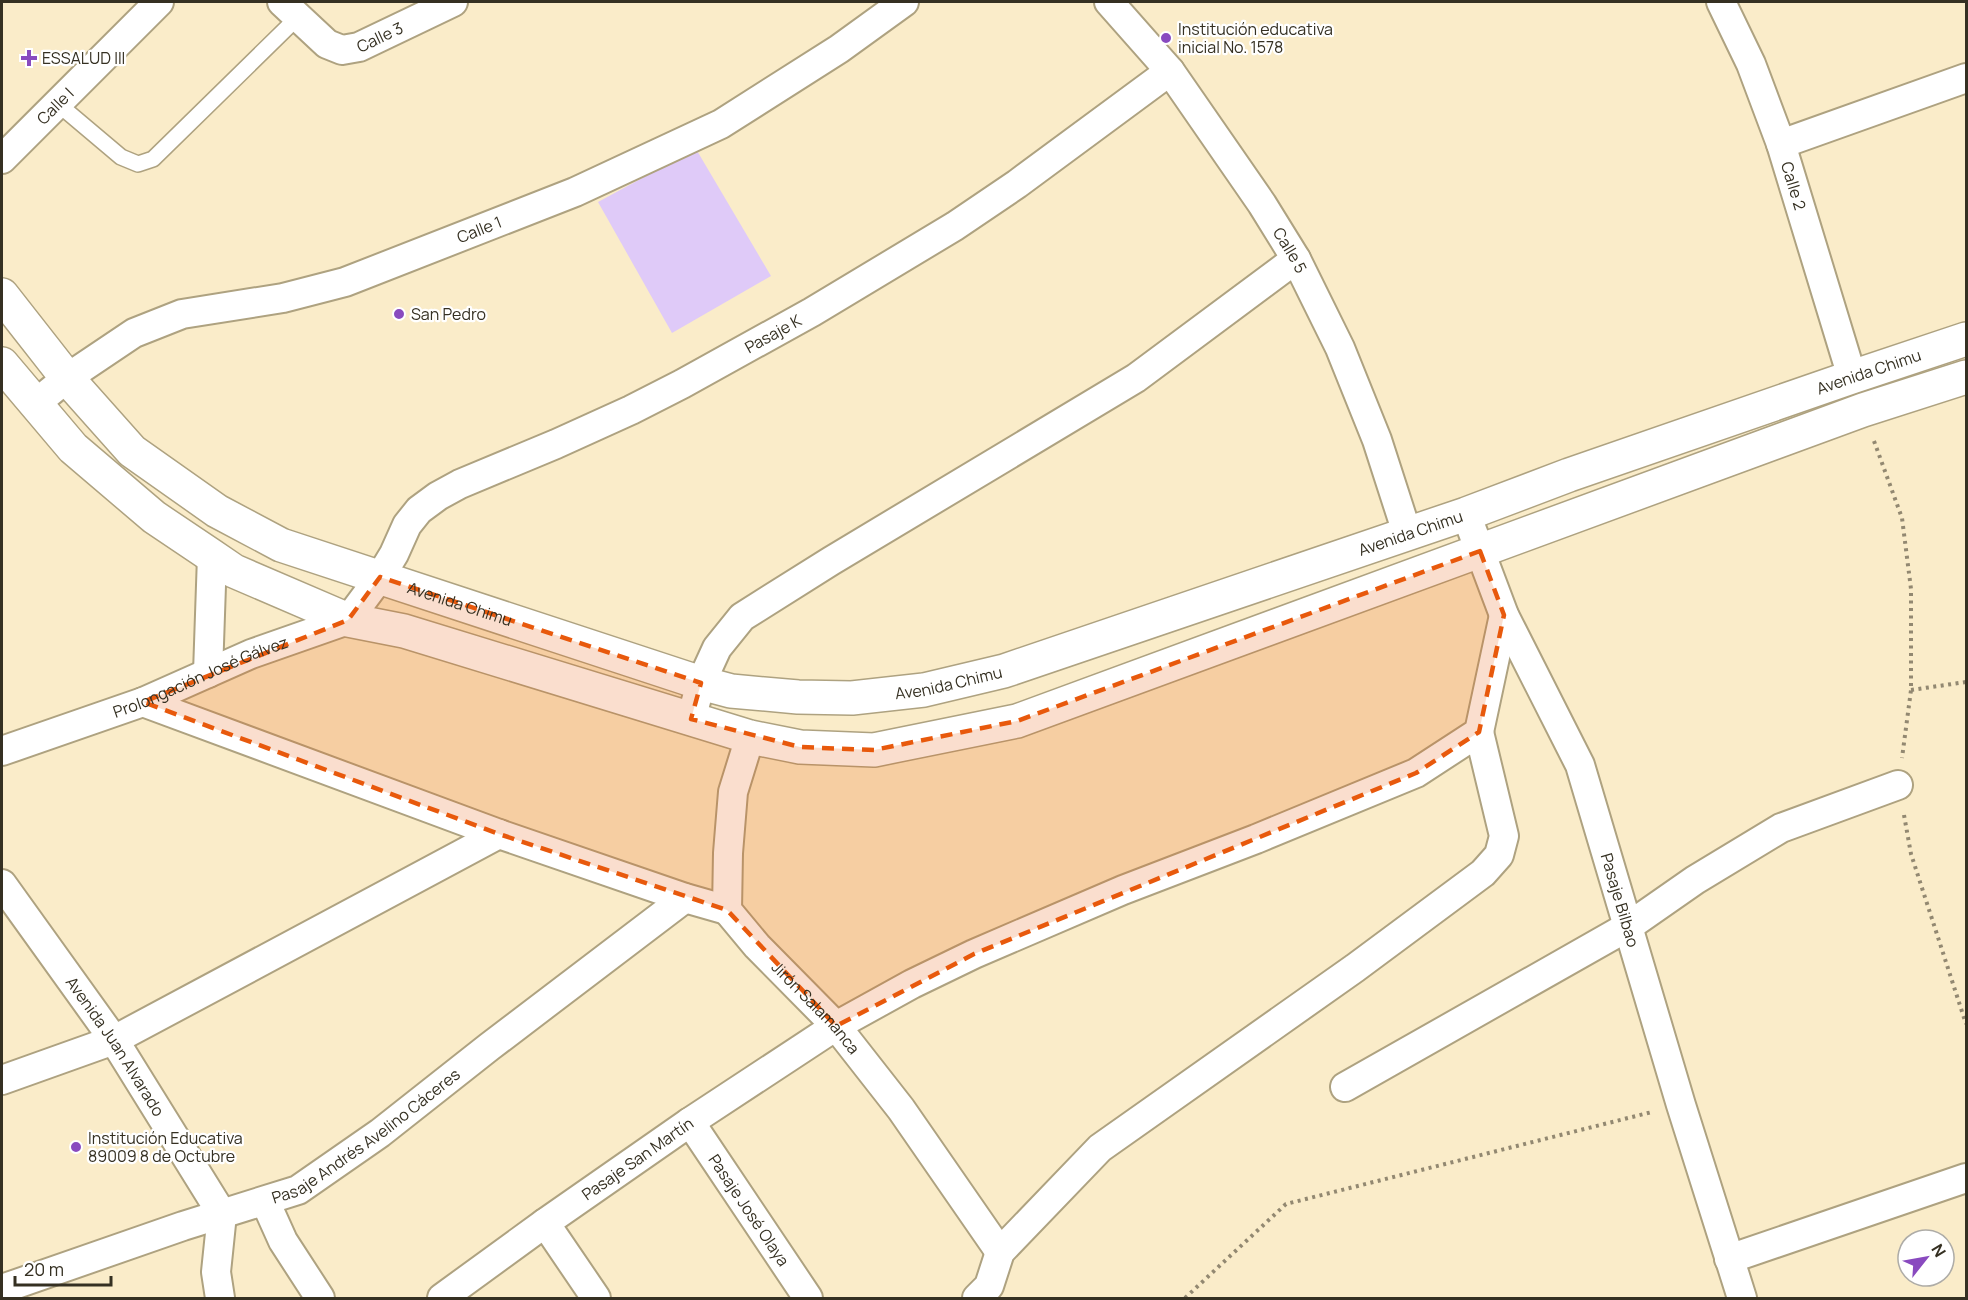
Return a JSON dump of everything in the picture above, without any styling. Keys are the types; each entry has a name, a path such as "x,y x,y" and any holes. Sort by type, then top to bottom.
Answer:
{"main road":[{"name":"Avenida Chimu","path":"2,295 67,378 132,450 208,506 281,545 700,683 731,692 798,697 852,698 924,690 1004,671 1466,514 1569,475 1966,339"},
{"path":"2,364 73,448 154,517 234,571 348,620 404,631 750,737 800,747 873,750 1017,721 1863,410 1966,377"}],"street":[{"name":"Calle I","path":"2,159 159,2"},
{"name":"Calle 3","path":"290,9 327,44 342,50 359,47 453,2"},
{"name":"Calle 1","path":"35,404 67,378 134,333 182,314 283,298 345,282 575,192 721,124 839,49 904,2"},
{"name":"Calle 5","path":"1109,2 1170,71 1262,204 1296,259 1340,348 1377,440 1407,533"},
{"name":"Calle 2","path":"1722,2 1751,64 1781,144 1852,377"},
{"name":"Pasaje K","path":"380,577 394,554 407,525 420,510 438,496 460,484 631,410 812,312 954,226 1017,184 1170,71"},
{"path":"1781,144 1966,78"},
{"path":"691,719 700,683 717,648 742,617 1136,378 1296,259"},
{"name":"Pasaje Bilbao","path":"1466,514 1504,615 1580,765 1681,1105 1742,1299"},
{"path":"208,673 212,556"},
{"path":"348,620 380,577"},
{"path":"977,1299 989,1286 1000,1252 1100,1148 1355,968 1483,873 1499,855 1504,836 1479,732 1504,615"},
{"name":"Prolongación José Gálvez","path":"2,751 142,702 252,654 348,620"},
{"path":"142,702 498,834 685,898 727,909 728,853 733,792 750,737"},
{"name":"Pasaje San Martín","path":"442,1299 545,1223 690,1122 837,1026 912,984 974,954 1123,890 1256,839 1416,773 1479,732"},
{"path":"1346,1087 1629,926 1695,880 1780,828 1898,785"},
{"path":"2,1080 114,1040 498,834"},
{"name":"Avenida Juan Alvarado","path":"2,884 114,1040 222,1214"},
{"name":"Pasaje Andrés Avelino Cáceres","path":"2,1289 183,1226 297,1190 381,1133 489,1047 685,898"},
{"name":"Jirón Salamanca","path":"727,909 757,946 837,1026 901,1109 1000,1252"},
{"name":"Pasaje José Olaya","path":"690,1122 808,1299"},
{"path":"1729,1259 1966,1178"},
{"path":"265,1201 284,1241 320,1299"},
{"path":"220,1299 216,1272 222,1214"},
{"path":"545,1223 596,1299"}],"lane":[{"path":"57,103 121,157 138,164 153,159 290,9"}],"path":[{"path":"1863,410 1902,518 1911,589 1911,690 1898,785 1911,854 1966,1024"},
{"path":"1911,690 1966,682"},
{"path":"1185,1299 1286,1204 1681,1105"}],"highlighted area":[{"path":"1480,551 1504,615 1479,732 1416,773 974,954 836,1026 727,910 499,834 143,702 348,620 380,577 701,683 691,719 800,747 874,750 1017,721"}],"shaded area":[{"path":"696,149 771,276 672,333 598,202"}],"place":[{"name":"Institución educativa inicial No. 1578","path":"1166,38"},
{"name":"ESSALUD III","path":"29,58"},
{"name":"San Pedro","path":"399,314"},
{"name":"Institución Educativa 89009 8 de Octubre","path":"76,1147"}]}
